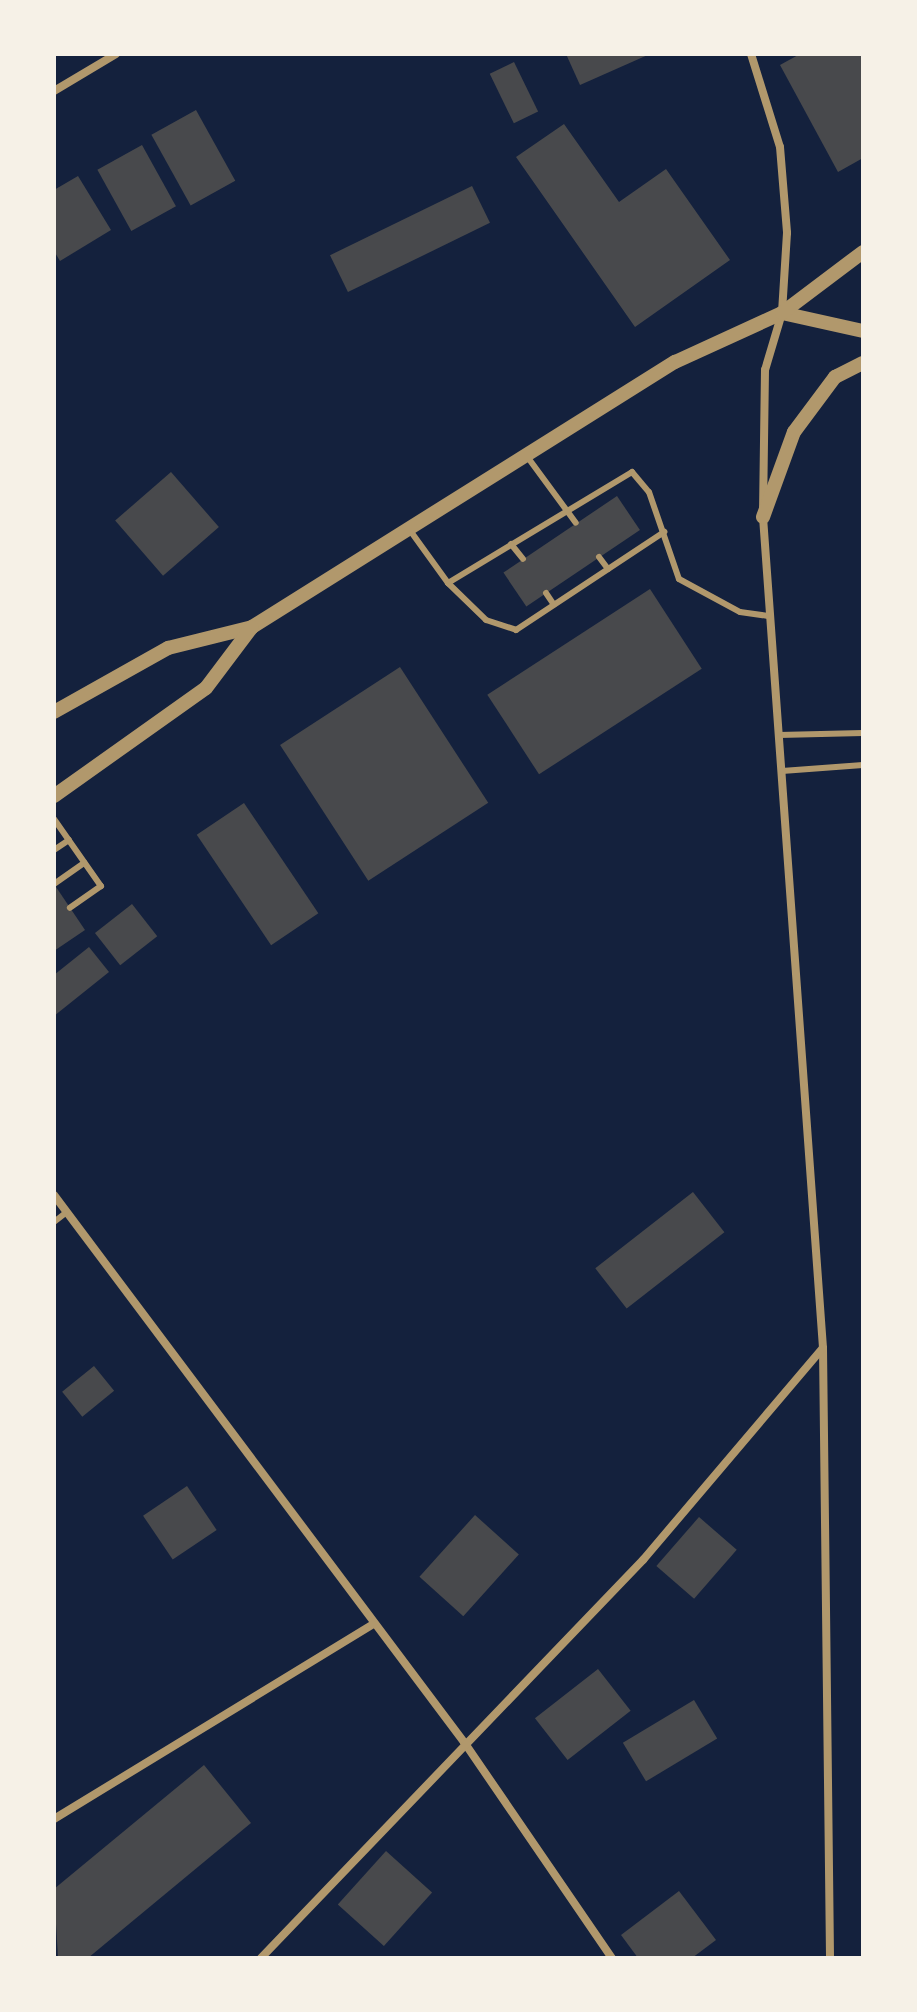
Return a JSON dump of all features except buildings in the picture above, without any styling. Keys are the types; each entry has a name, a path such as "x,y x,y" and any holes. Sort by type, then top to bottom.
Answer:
{"street":[{"path":"54,91 116,54"},
{"path":"751,54 780,147 787,233 782,313 765,370 763,517 823,1348 830,1958"},
{"path":"54,712 168,648 252,627 675,362 782,313 863,252"},
{"path":"782,313 863,331"},
{"path":"763,517 794,432 835,377 863,363"},
{"path":"54,796 206,688 252,627"},
{"path":"54,1195 372,1625 464,1742 612,1958"},
{"path":"261,1958 464,1742 643,1560 823,1348"},
{"path":"54,1819 372,1625"}],"lane":[{"path":"526,455 576,523"},
{"path":"448,583 632,472 649,492 679,579 740,612 770,616"},
{"path":"409,529 448,583 486,620 516,630 664,532"},
{"path":"511,544 523,559"},
{"path":"599,557 608,569"},
{"path":"546,593 554,605"},
{"path":"779,735 863,733"},
{"path":"782,771 863,765"},
{"path":"54,819 101,886 70,908"},
{"path":"54,850 69,840"},
{"path":"54,884 84,863"},
{"path":"54,1222 67,1212"}]}
